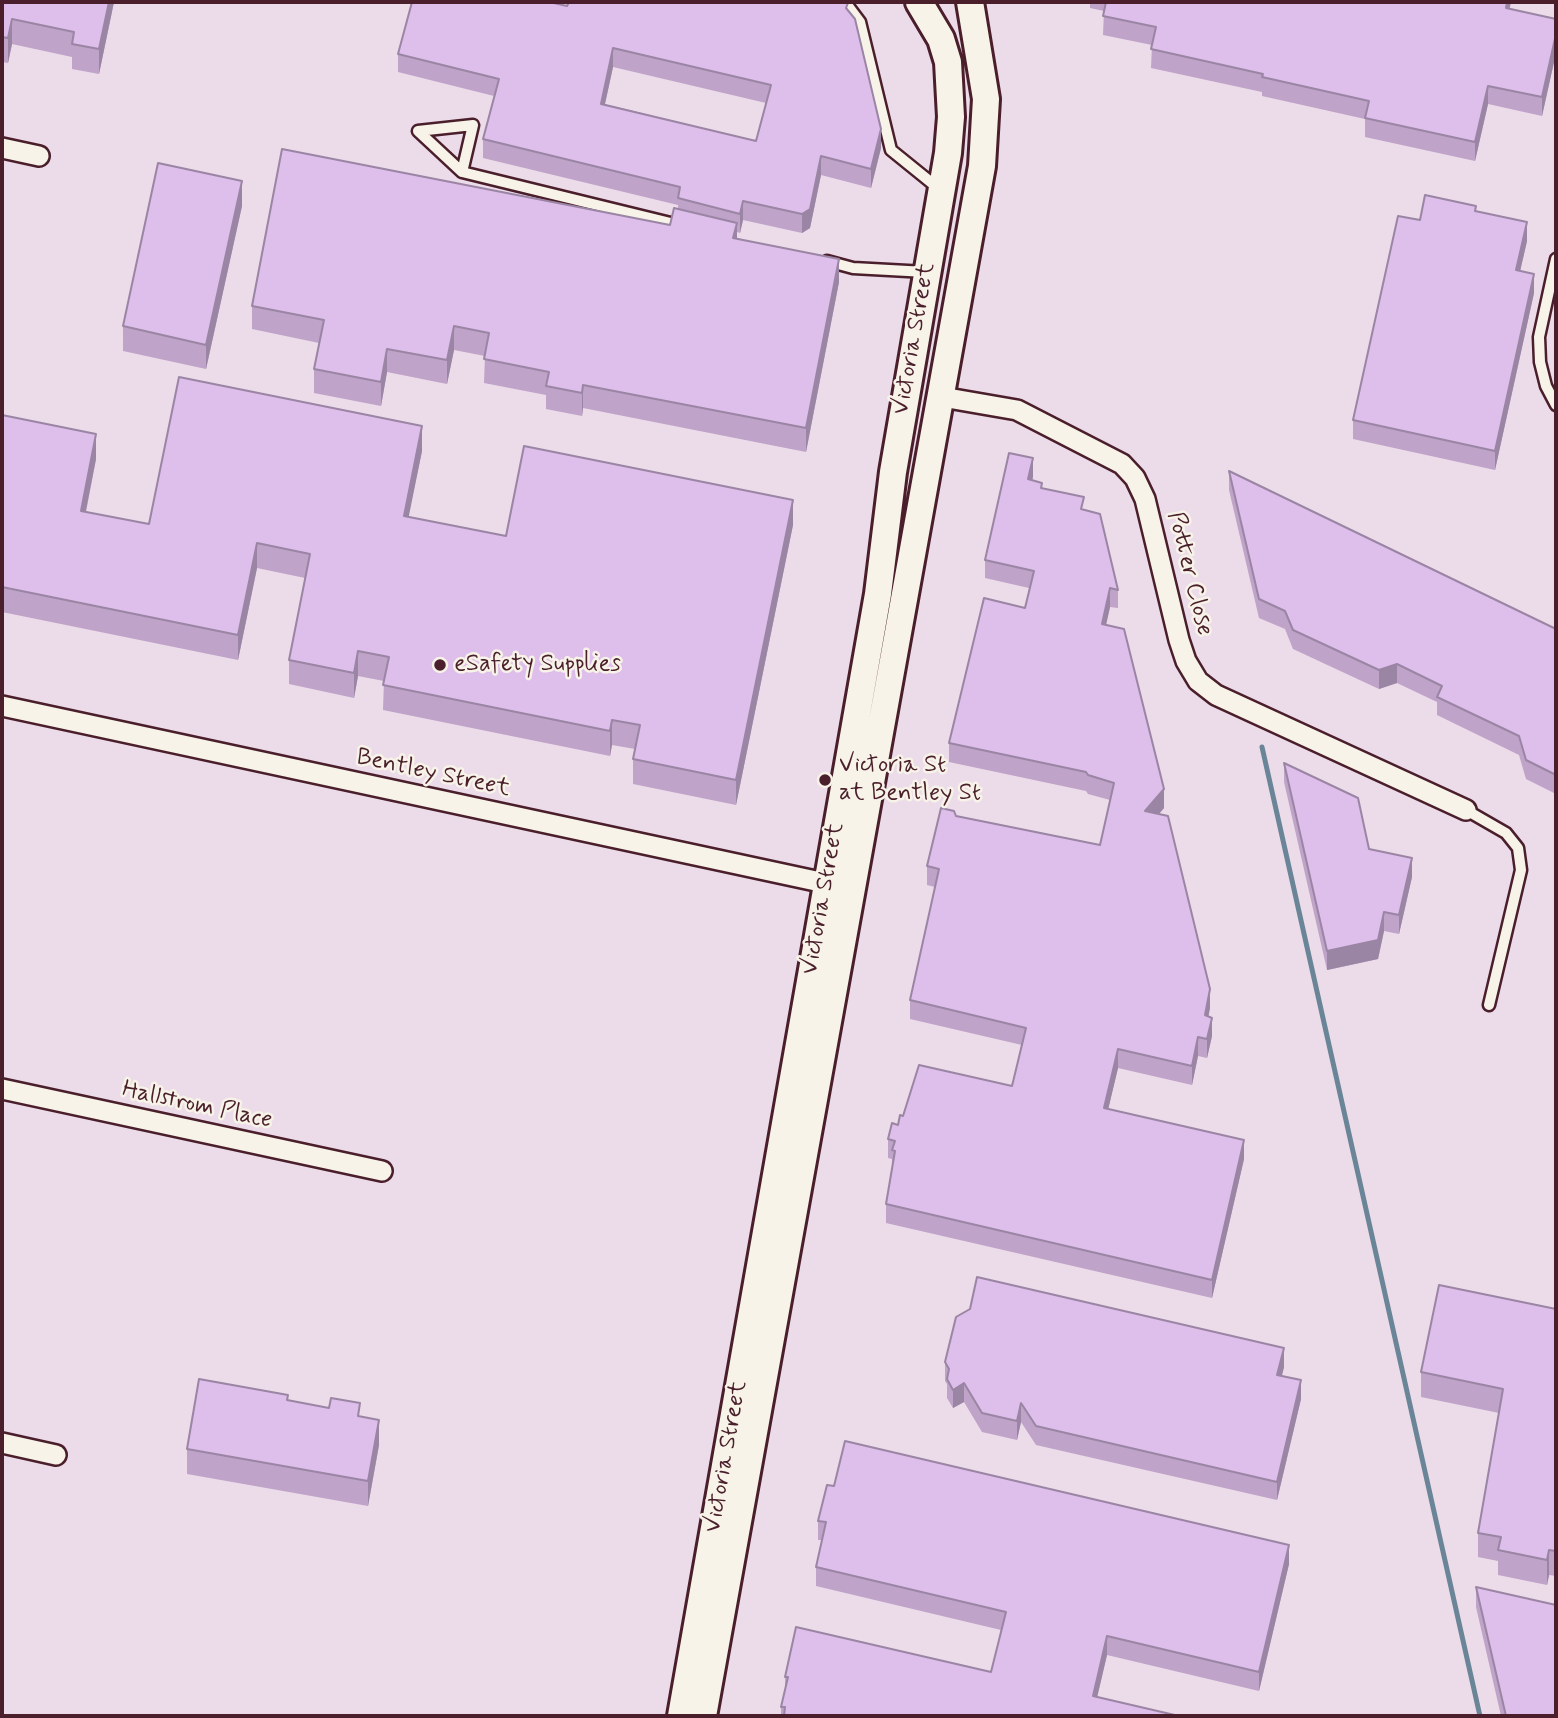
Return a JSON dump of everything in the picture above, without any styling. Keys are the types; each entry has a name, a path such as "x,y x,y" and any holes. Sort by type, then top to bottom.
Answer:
{"main road":[{"name":"Victoria Street","path":"681,1716 878,594 893,472 941,191 951,117 949,75 941,39 919,2"},
{"name":"Victoria Street","path":"703,1716 854,889 982,166 985,131 983,67 970,2"}],"street":[{"path":"2,148 40,156"},
{"name":"Potter Close","path":"942,397 1017,410 1122,464 1135,478 1145,499 1186,662 1199,681 1216,695 1466,810"},
{"name":"Bentley Street","path":"2,706 854,889"},
{"name":"Hallstrom Place","path":"2,1088 382,1171"},
{"path":"2,1443 56,1455"}],"lane":[{"path":"845,2 860,22 891,150 941,191"},
{"path":"462,172 473,125 418,131 462,172 691,228"},
{"path":"813,258 853,268 927,272"},
{"path":"1556,259 1539,337 1540,362 1546,386 1556,405"},
{"path":"1466,810 1506,833 1518,848 1521,870 1489,1005"}],"shaded area":[{"path":"2,2 1556,2 1556,1716 2,1716"}],"building":[{"path":"2,2 109,2 99,49 72,44 74,32 12,19 8,38 2,37"},
{"path":"412,2 549,2 567,6 569,2 847,2 846,8 855,19 881,129 871,169 821,156 810,209 802,214 743,201 740,214 678,198 680,187 483,139 499,79 398,54","holes":["613,48 771,85 756,141 601,104"]},
{"path":"1106,2 1507,2 1506,8 1556,19 1556,34 1542,97 1488,86 1475,142 1365,118 1369,101 1151,49 1156,27 1103,16"},
{"path":"282,149 670,225 674,208 737,223 733,238 839,259 806,428 583,385 582,393 546,386 549,372 484,359 489,333 454,326 447,360 387,349 381,382 314,369 324,320 252,306"},
{"path":"158,163 242,181 206,345 123,326"},
{"path":"1425,195 1476,206 1475,211 1527,222 1516,270 1534,274 1495,451 1353,420 1398,216 1420,220"},
{"path":"179,377 422,426 404,516 506,536 524,446 793,500 736,780 633,759 640,725 612,720 610,731 383,685 389,657 358,651 354,673 289,660 310,554 257,543 238,635 2,587 2,415 96,434 81,511 149,524"},
{"path":"1009,453 1033,458 1028,479 1042,483 1041,488 1084,497 1081,509 1100,514 1118,590 1110,588 1102,624 1124,629 1164,789 1145,811 1168,816 1210,989 1205,1015 1212,1018 1207,1039 1198,1037 1192,1066 1118,1049 1104,1108 1244,1140 1212,1280 886,1204 895,1151 892,1150 895,1141 888,1139 892,1123 898,1125 900,1115 903,1116 919,1065 1012,1086 1026,1028 910,1000 939,869 927,866 941,808 954,811 956,816 1100,845 1114,783 1086,772 949,743 984,598 1025,608 1034,571 985,560"},
{"path":"1229,471 1556,629 1556,775 1526,760 1519,736 1437,697 1442,686 1397,664 1379,670 1293,630 1285,611 1259,599"},
{"path":"1284,763 1358,798 1369,849 1412,858 1399,915 1384,912 1378,940 1327,951"},
{"path":"977,1277 1284,1348 1277,1375 1301,1380 1277,1482 1036,1426 1021,1403 1017,1421 982,1413 964,1383 953,1390 947,1379 949,1369 945,1362 956,1317 970,1309"},
{"path":"1439,1285 1556,1309 1556,1551 1549,1550 1547,1560 1498,1550 1501,1537 1478,1533 1503,1389 1421,1372"},
{"path":"199,1379 288,1395 287,1400 329,1408 331,1398 360,1403 358,1416 379,1420 368,1481 187,1449"},
{"path":"845,1441 1289,1545 1259,1672 1107,1636 1093,1696 1179,1716 784,1716 785,1707 781,1707 788,1677 785,1677 796,1627 991,1672 1006,1612 816,1567 826,1522 818,1521 827,1485 834,1486"},
{"path":"1476,1587 1556,1605 1556,1716 1506,1716"}],"waterway":[{"path":"1262,747 1480,1716"}],"place":[{"name":"eSafety Supplies","path":"440,665"},
{"name":"Victoria St at Bentley St","path":"825,780"}]}
